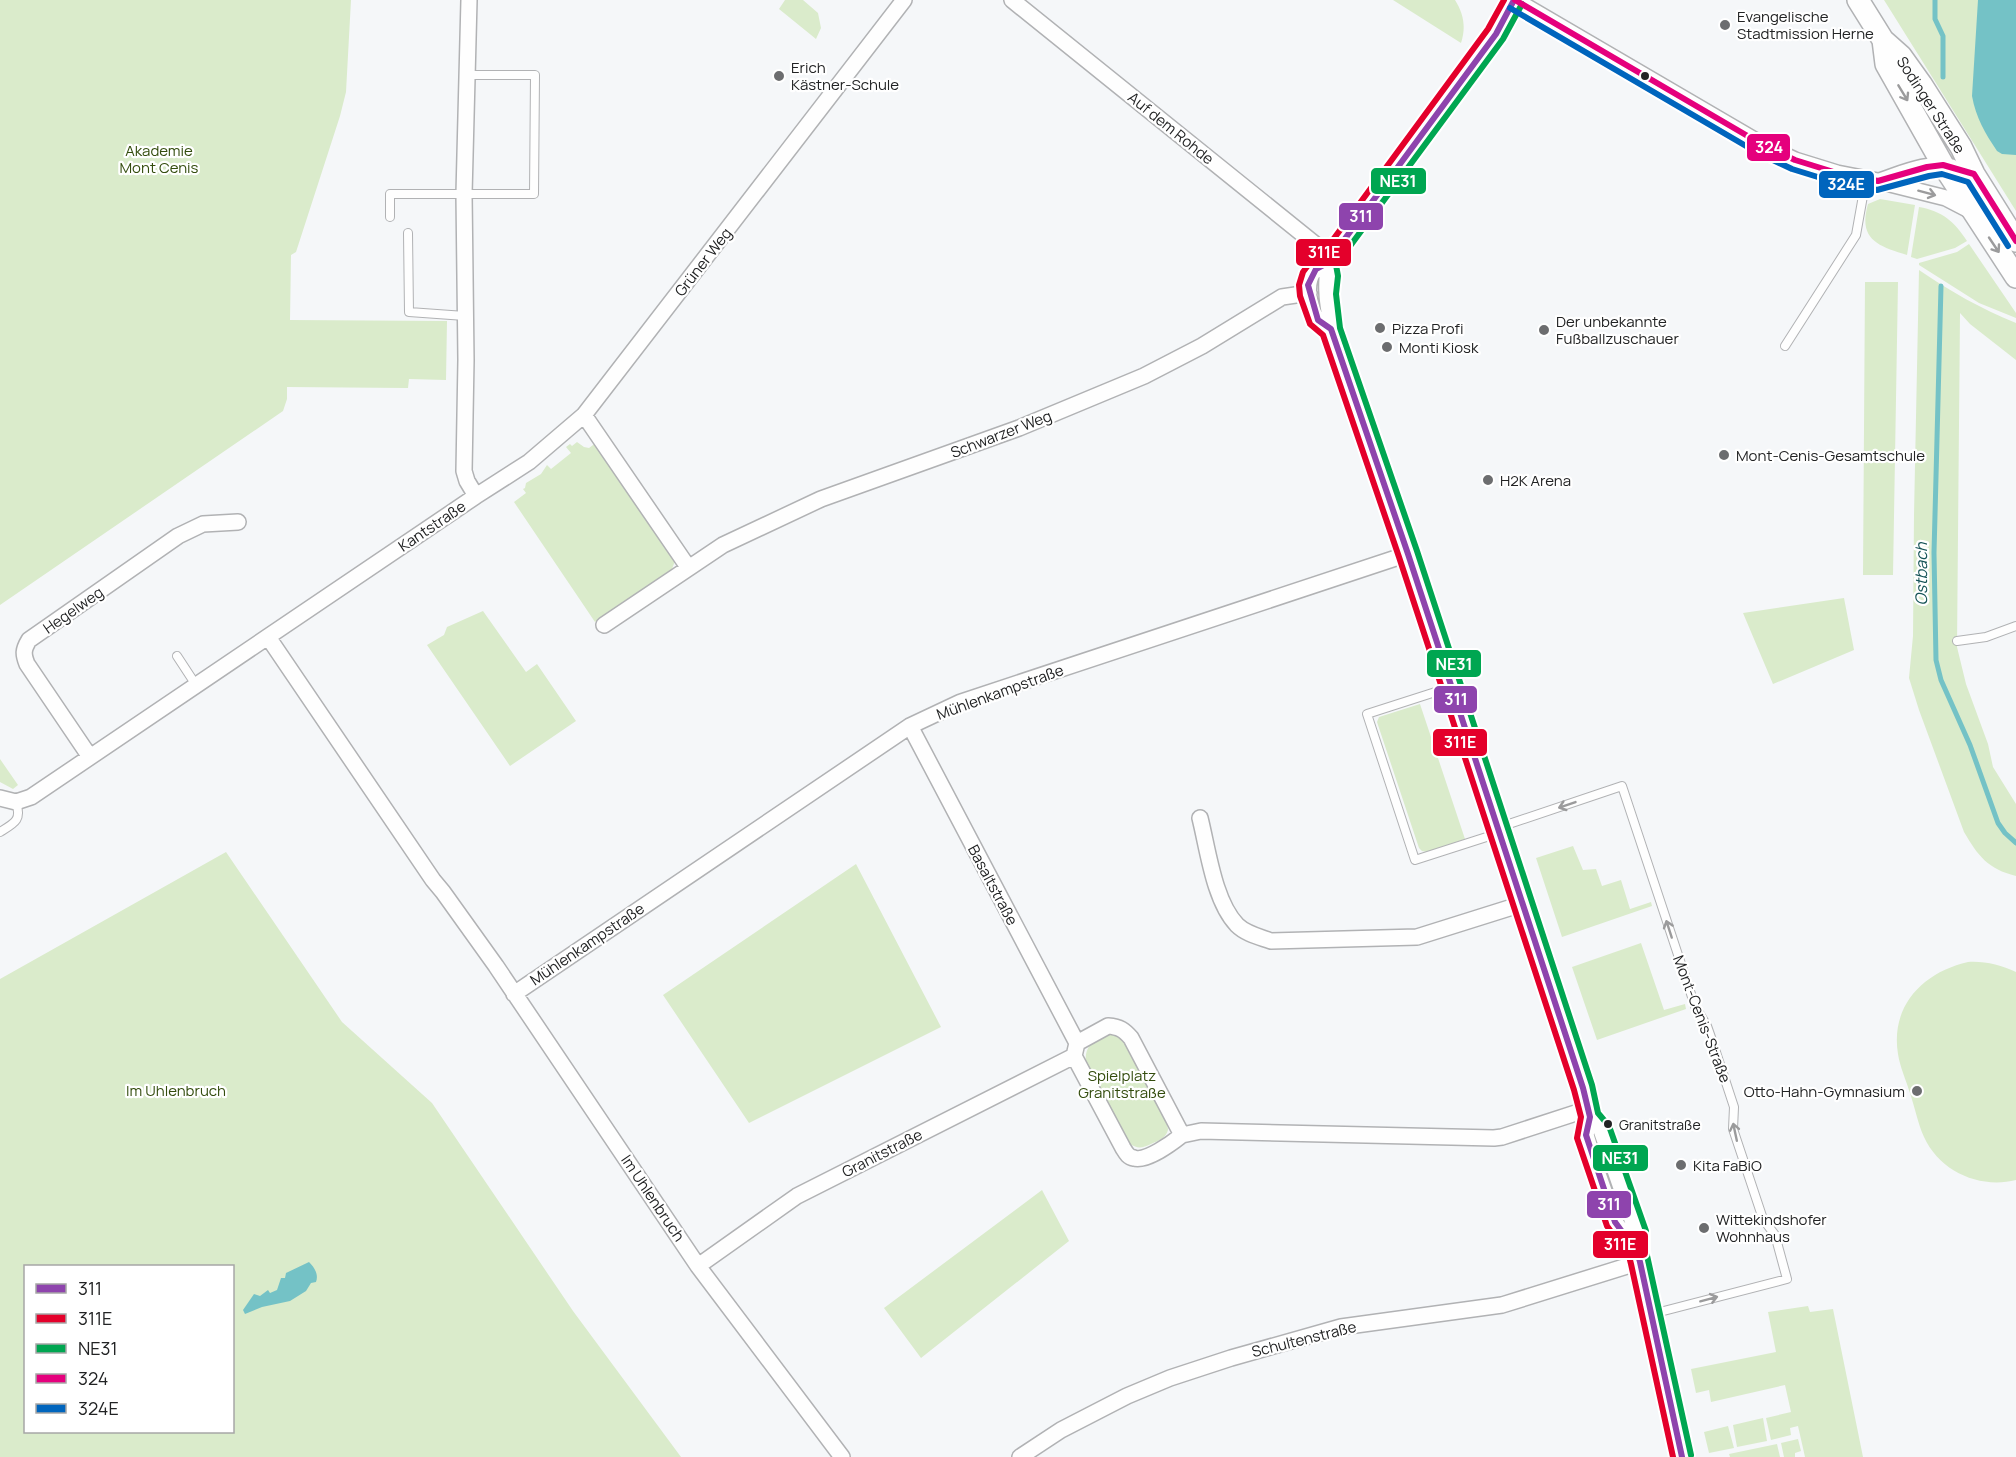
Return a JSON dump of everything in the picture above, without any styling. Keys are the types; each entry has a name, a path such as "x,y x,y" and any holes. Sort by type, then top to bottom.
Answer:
{"main road":[{"name":"Sodinger Straße","path":"1858,0 1883,40 1901,56 1921,84 2016,241"},
{"name":"Sodinger Straße","path":"1883,40 1886,64 1943,165 2016,277"}],"street":[{"name":"Kantstraße","path":"16,802 32,797 476,496 464,471 464,194 469,0"},
{"name":"Grüner Weg","path":"476,496 529,462 584,415 904,0"},
{"name":"Auf dem Rohde","path":"1012,0 1329,260"},
{"path":"1331,329 1318,320 1309,294 1308,285 1311,276 1316,269 1329,260 1496,34 1515,0"},
{"name":"Sodinger Straße","path":"1515,0 1763,145 1795,160 1837,173 1946,198 1973,212"},
{"name":"Sodinger Straße","path":"1872,180 1943,165 1974,174"},
{"path":"1329,260 1327,294 1331,329 1408,554 1589,1113 1601,1130 1636,1234 1638,1257 1682,1457"},
{"name":"Schwarzer Weg","path":"604,625 723,545 821,499 1019,428 1144,376 1202,346 1282,297 1309,294"},
{"path":"584,415 688,567"},
{"name":"Hegelweg","path":"90,757 27,664 23,656 29,640 178,536 203,524 238,522"},
{"name":"Mühlenkampstraße","path":"514,994 910,726 962,702 1408,554"},
{"name":"Im Uhlenbruch","path":"268,637 698,1266 842,1457"},
{"name":"Basaltstraße","path":"910,726 1075,1049"},
{"path":"0,798 16,802"},
{"path":"1200,818 1219,893 1228,912 1237,925 1250,934 1271,941 1417,937 1446,930 1522,904"},
{"name":"Granitstraße","path":"698,1266 797,1196 1075,1049 1108,1026 1125,1030 1131,1038 1182,1135"},
{"path":"1075,1049 1123,1149 1128,1156 1136,1159 1143,1158 1168,1145 1182,1135 1201,1131 1494,1138 1589,1113"},
{"name":"Schultenstraße","path":"1020,1457 1061,1430 1119,1400 1170,1378 1231,1358 1341,1327 1502,1305 1638,1257"}],"lane":[{"path":"390,217 390,194 534,194 535,75 467,75"},
{"path":"1785,346 1856,235 1872,180"},
{"path":"408,233 409,312 465,316"},
{"path":"1957,641 1986,637 2016,626"},
{"path":"177,656 196,686"},
{"name":"Mont-Cenis-Straße","path":"1450,687 1367,714 1415,860 1622,786 1695,1006 1707,1026 1734,1107 1733,1129 1763,1219 1775,1235 1787,1279 1652,1314"},
{"path":"0,832 12,825 18,818 16,802"}],"green space":[{"name":"Akademie Mont Cenis","path":"0,0 351,0 346,92 296,252 291,255 290,320 447,321 446,380 409,379 408,388 287,387 287,399 283,411 0,605"},
{"path":"785,0 803,0 818,13 821,28 816,39 779,9"},
{"path":"1393,0 1455,0 1463,21 1461,43"},
{"path":"1884,0 2016,0 2016,211"},
{"path":"1880,199 1915,205 1907,255 1879,244 1868,233 1866,216 1868,204"},
{"path":"1919,207 1947,218 1967,241 1955,248 1917,259 1911,257"},
{"path":"1969,244 2016,313 2016,318 1979,303 1919,265 1919,263 1957,252"},
{"path":"1919,270 1966,299 2016,323 2016,360 1970,324 1960,313 1957,647 1966,684 1988,744 1993,767 2016,804 2016,876 1998,870 1985,860 1964,832 1909,678 1913,636"},
{"path":"1865,282 1898,282 1893,575 1863,575"},
{"path":"577,442 589,448 597,442 675,561 672,569 595,622 514,502 526,493 523,489 526,483 541,474 547,465 551,469 571,453 566,447"},
{"path":"1844,598 1854,650 1773,684 1743,613"},
{"path":"483,611 526,672 537,664 576,721 510,766 427,645 444,635 447,627"},
{"path":"1420,704 1465,839 1427,852 1419,848 1377,722 1379,717"},
{"path":"0,759 18,785 13,789 0,782"},
{"path":"1573,846 1583,870 1596,869 1602,886 1621,880 1630,909 1651,902 1652,906 1562,937 1536,858"},
{"name":"Im Uhlenbruch","path":"226,852 342,1022 432,1103 573,1311 681,1457 0,1457 0,979"},
{"path":"856,864 941,1027 749,1123 663,995"},
{"path":"1641,943 1664,1010 1685,1004 1686,1009 1597,1040 1572,967"},
{"path":"1968,962 1993,964 2016,972 2016,1180 1989,1182 1975,1180 1962,1175 1940,1160 1924,1137 1899,1059 1897,1036 1899,1020 1913,993 1937,974"},
{"name":"Spielplatz Granitstraße","path":"1104,1035 1116,1035 1123,1042 1156,1097 1167,1123 1168,1130 1165,1135 1143,1147 1130,1144 1086,1064 1089,1046"},
{"path":"1042,1190 1069,1241 921,1358 884,1308"},
{"path":"1808,1306 1810,1312 1833,1309 1863,1457 1805,1457 1798,1426 1790,1428 1791,1435 1771,1440 1766,1418 1791,1412 1785,1385 1711,1402 1709,1390 1696,1393 1691,1369 1776,1352 1768,1312"},
{"path":"1763,1418 1767,1441 1737,1447 1733,1425"},
{"path":"1728,1426 1734,1448 1709,1453 1704,1432"},
{"path":"1798,1439 1801,1451 1795,1453 1795,1457 1784,1457 1781,1443"},
{"path":"1777,1444 1780,1457 1730,1457 1729,1454"}],"water":[{"path":"1978,0 2016,0 2016,155 2002,154 1997,151 1981,125 1972,96"},
{"path":"309,1262 316,1271 317,1279 306,1291 290,1301 262,1307 245,1314 243,1310 254,1294 260,1296 268,1290 270,1293 277,1290 281,1278 285,1278 286,1273"}],"waterway":[{"name":"Ostbach","path":"1935,0 1935,19 1943,36 1943,77"},
{"name":"Ostbach","path":"1941,286 1934,553 1936,660 1941,680 1970,745 1998,823 2016,843"}],"transit line":[{"name":"311E","path":"1504,0 1488,29 1321,256 1309,264 1303,272 1299,285 1300,296 1310,324 1323,335 1399,557 1574,1090 1581,1117 1577,1138 1607,1226 1629,1256 1673,1457"},
{"name":"311","path":"1514,0 1496,34 1327,263 1316,269 1308,285 1318,320 1331,329 1408,554 1583,1088 1590,1117 1586,1135 1615,1222 1637,1252 1682,1457"},
{"name":"324","path":"1515,0 1763,145 1795,160 1837,173 1878,181 1927,167 1943,165 1974,174 2016,241"},
{"name":"NE31","path":"1522,4 1503,39 1336,265 1338,276 1336,294 1340,328 1417,551 1592,1085 1598,1113 1609,1126 1646,1231 1646,1251 1691,1455"},
{"name":"324E","path":"1510,8 1758,153 1792,169 1834,182 1877,190 1942,174 1968,182 2008,246"}],"place":[{"name":"Evangelische Stadtmission Herne","path":"1725,25"},
{"name":"Erich Kästner-Schule","path":"779,76"},
{"name":"Pizza Profi","path":"1380,328"},
{"name":"Der unbekannte Fußballzuschauer","path":"1544,330"},
{"name":"Monti Kiosk","path":"1387,347"},
{"name":"Mont-Cenis-Gesamtschule","path":"1724,455"},
{"name":"H2K Arena","path":"1488,480"},
{"name":"Otto-Hahn-Gymnasium","path":"1917,1091"},
{"name":"Granitstraße","path":"1608,1124"},
{"name":"Kita FaBiO","path":"1681,1165"},
{"name":"Wittekindshofer Wohnhaus","path":"1704,1228"}]}
